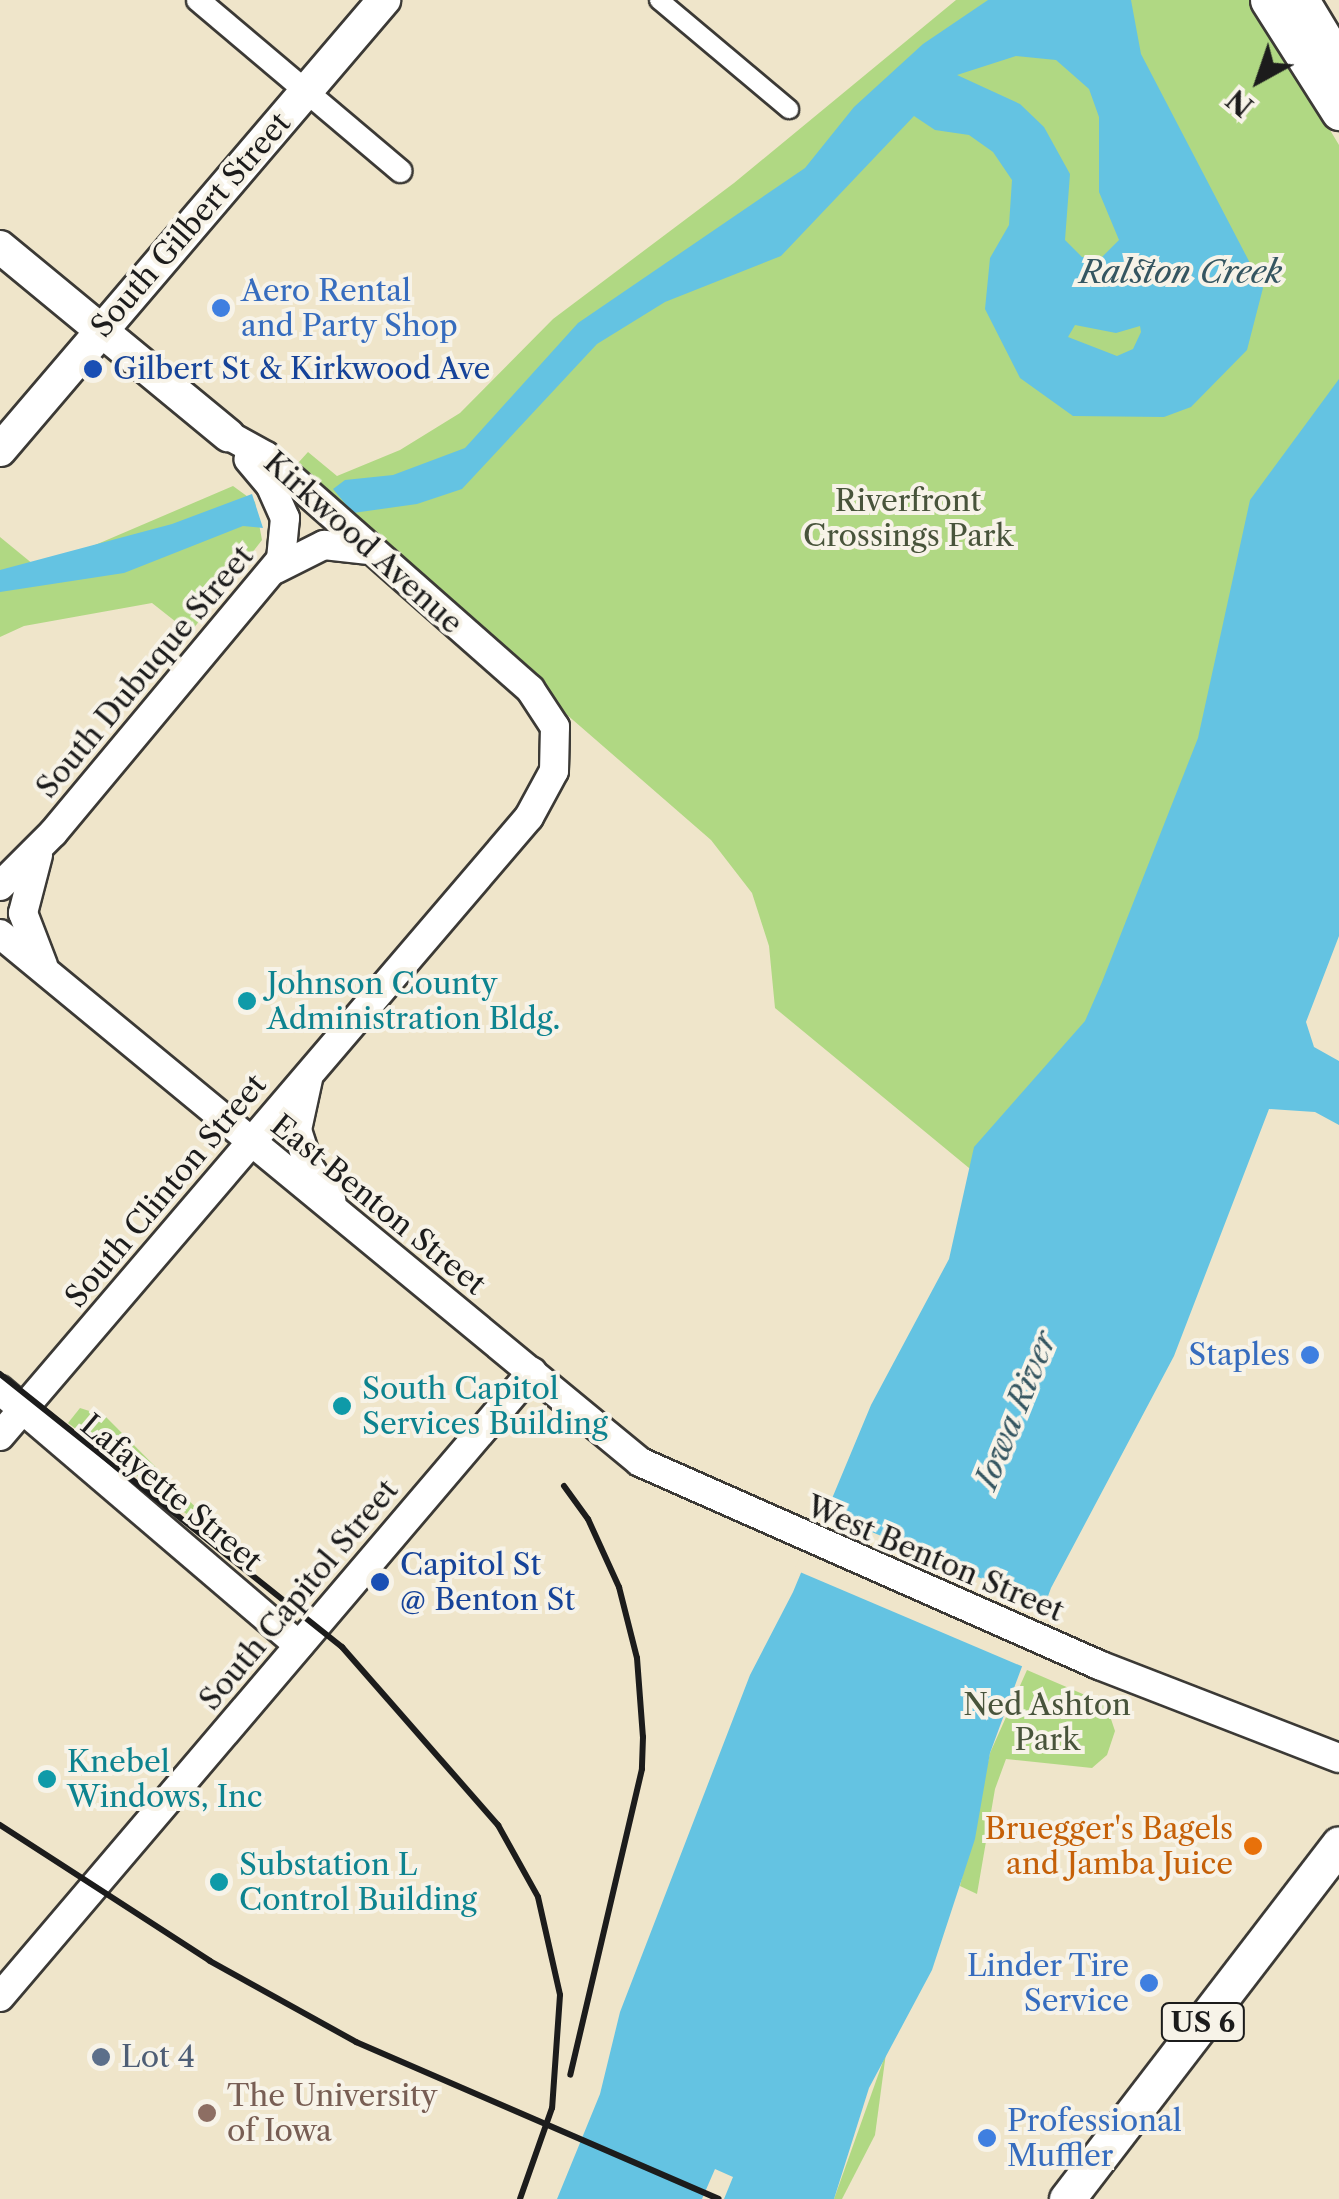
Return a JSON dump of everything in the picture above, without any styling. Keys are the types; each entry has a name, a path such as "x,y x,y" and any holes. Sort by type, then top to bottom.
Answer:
{"main road":[{"name":"South Gilbert Street","path":"0,450 384,0"},
{"path":"1268,0 1339,112"},
{"path":"1301,0 1339,62"},
{"name":"Kirkwood Avenue","path":"0,247 228,436"},
{"name":"US 6","path":"1067,2199 1339,1844"}],"street":[{"path":"198,0 400,171"},
{"path":"660,0 789,109"},
{"name":"Kirkwood Avenue","path":"228,436 252,444 367,550 530,689 555,727 557,750"},
{"name":"South Dubuque Street","path":"0,886 53,833 273,572 285,545 285,518 271,486 228,436"},
{"path":"273,572 324,545 367,550"},
{"name":"South Clinton Street","path":"0,1436 529,818 548,788 557,750"},
{"path":"48,973 30,937 23,893 53,833"},
{"name":"East Benton Street","path":"0,934 250,1144 336,1208 532,1372"},
{"path":"313,1068 296,1130 309,1168 336,1208"},
{"name":"West Benton Street","path":"532,1372 640,1462 711,1498 1099,1665 1339,1758"},
{"name":"South Capitol Street","path":"0,1996 532,1372"},
{"name":"Lafayette Street","path":"0,1390 299,1645"}],"green space":[{"name":"Riverfront Crossings Park","path":"956,0 1252,0 1339,145 1339,460 1137,970 986,1182 775,1008 769,946 752,893 711,840 289,473 308,452 337,476 400,450 460,413 553,319 734,183"},
{"path":"233,486 255,502 262,540 190,633 152,603 24,626 0,637 0,537 39,569"},
{"path":"80,1408 105,1416 253,1565 68,1423"},
{"name":"Ned Ashton Park","path":"1027,1670 1106,1704 1115,1731 1107,1755 1092,1768 1006,1759 995,1789 977,1894 960,1886 990,1753"},
{"path":"886,2053 875,2135 842,2199 834,2199"}],"water":[{"name":"Ralston Creek","path":"988,0 1131,0 1141,54 1263,288 1247,350 1191,407 1164,417 1073,416 1020,378 985,309 990,258 1009,225 1012,180 993,152 969,135 935,130 914,116 781,256 665,302 597,344 462,489 417,504 353,513 333,489 345,480 393,475 465,448 578,323 805,168 854,107 923,44","holes":["1016,56 1056,60 1089,89 1099,117 1099,192 1119,240 1102,257 1082,257 1065,240 1070,174 1044,127 1020,104 957,75","1075,325 1116,333 1140,326 1141,332 1133,349 1117,356 1068,337"]},
{"name":"Iowa River","path":"1339,379 1339,936 1306,1022 1314,1047 1339,1061 1339,1125 1315,1112 1269,1109 1174,1356 1051,1588 990,1753 975,1839 932,1970 869,2088 834,2199 724,2199 733,2177 715,2169 702,2199 557,2199 600,2094 620,2012 750,1675 793,1592 871,1405 949,1259 974,1147 1085,1021 1102,982 1198,738 1250,500"},
{"path":"252,494 263,528 243,526 124,573 0,592 0,570 172,524"}],"pier":[{"path":"820,1510 1049,1607 1024,1667 795,1570"}],"railway":[{"path":"0,1374 342,1647 498,1825 538,1897 560,1995 552,2108 520,2199"},
{"path":"564,1486 588,1519 619,1587 637,1658 643,1737 642,1769 570,2075"},
{"path":"0,1825 210,1961 356,2042 718,2199"}],"place":[{"name":"Aero Rental and Party Shop","path":"221,308"},
{"name":"Gilbert St & Kirkwood Ave","path":"93,369"},
{"name":"Johnson County Administration Bldg.","path":"247,1001"},
{"name":"Staples","path":"1310,1355"},
{"name":"South Capitol Services Building","path":"342,1406"},
{"name":"Capitol St @ Benton St","path":"380,1582"},
{"name":"Knebel Windows, Inc","path":"47,1779"},
{"name":"Bruegger's Bagels and Jamba Juice","path":"1253,1846"},
{"name":"Substation L Control Building","path":"219,1882"},
{"name":"Linder Tire Service","path":"1149,1983"},
{"name":"Lot 4","path":"101,2057"},
{"name":"The University of Iowa","path":"207,2113"},
{"name":"Professional Muffler","path":"987,2138"}]}
